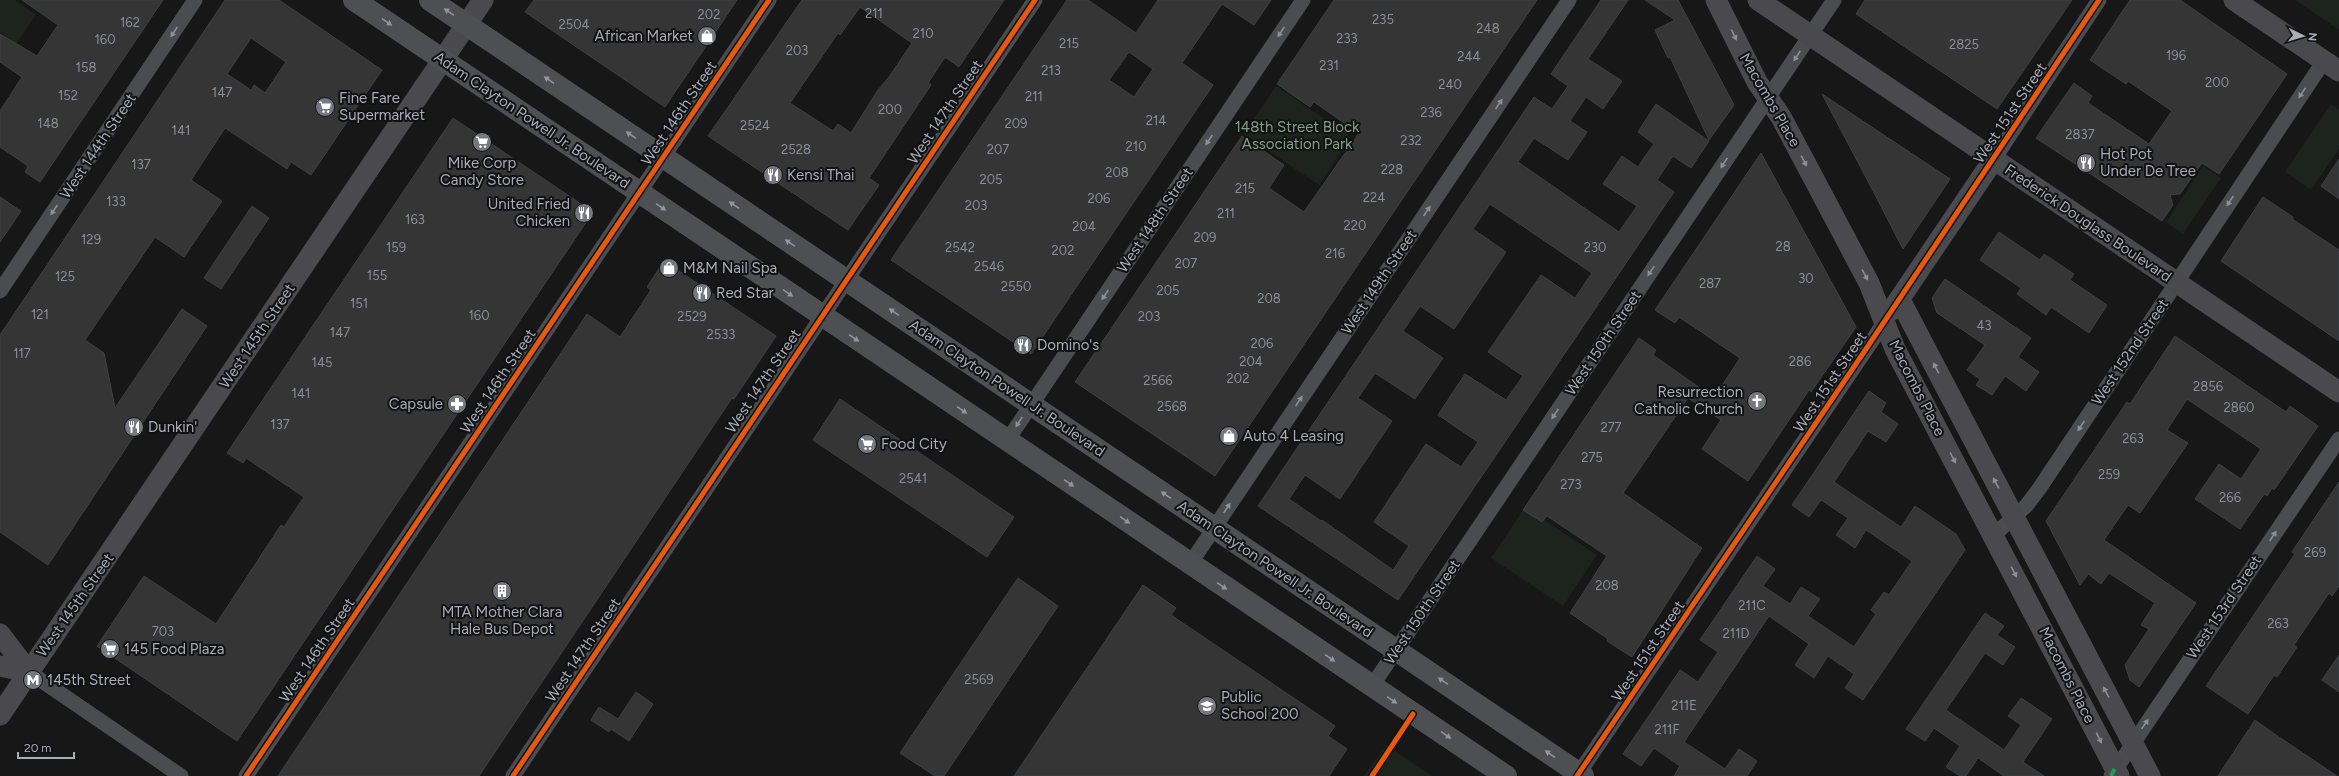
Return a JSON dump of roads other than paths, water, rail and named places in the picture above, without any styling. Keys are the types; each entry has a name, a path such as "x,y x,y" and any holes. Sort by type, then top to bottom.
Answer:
{"main road":[{"name":"Adam Clayton Powell Jr. Boulevard","path":"354,0 1506,776"},
{"name":"Adam Clayton Powell Jr. Boulevard","path":"430,0 1580,775"},
{"name":"West 145th Street","path":"0,715 483,0"},
{"name":"Macombs Place","path":"1716,0 1757,82 1781,117 1869,283 1895,349 1994,536 2115,773"},
{"name":"Frederick Douglass Boulevard","path":"1758,0 2339,392"},
{"path":"2234,0 2331,66"},
{"name":"West 151st Street","path":"1884,322 1994,159"},
{"name":"Macombs Place","path":"1900,300 2150,776"},
{"path":"0,634 29,672"},
{"path":"0,666 29,672"}],"street":[{"name":"West 144th Street","path":"0,291 195,0"},
{"name":"West 146th Street","path":"246,776 769,0"},
{"name":"West 147th Street","path":"513,776 1035,0"},
{"name":"West 148th Street","path":"1007,441 1303,0"},
{"name":"West 149th Street","path":"1190,564 1569,0"},
{"name":"West 150th Street","path":"1372,686 1834,0"},
{"name":"West 151st Street","path":"1994,159 2099,0"},
{"name":"West 152nd Street","path":"1994,536 2015,517 2039,489 2176,282 2331,66"},
{"name":"West 151st Street","path":"1580,775 1884,322"},
{"name":"West 153rd Street","path":"2115,773 2132,742 2339,439"},
{"path":"29,672 181,776"}],"place":[{"name":"African Market","path":"707,36"},
{"name":"Fine Fare Supermarket","path":"325,107"},
{"name":"Mike Corp Candy Store","path":"482,142"},
{"name":"Hot Pot Under De Tree","path":"2086,163"},
{"name":"Kensi Thai","path":"773,175"},
{"name":"United Fried Chicken","path":"584,213"},
{"name":"M&M Nail Spa","path":"669,268"},
{"name":"Red Star","path":"702,293"},
{"name":"Domino's","path":"1023,345"},
{"name":"Resurrection Catholic Church","path":"1757,401"},
{"name":"Capsule","path":"457,404"},
{"name":"Dunkin'","path":"134,427"},
{"name":"Auto 4 Leasing","path":"1229,436"},
{"name":"Food City","path":"867,444"},
{"name":"MTA Mother Clara Hale Bus Depot","path":"502,591"},
{"name":"145 Food Plaza","path":"110,649"},
{"name":"145th Street","path":"33,680"},
{"name":"Public School 200","path":"1207,706"}],"park label":[{"name":"148th Street Block Association Park","path":"1297,136"}]}
